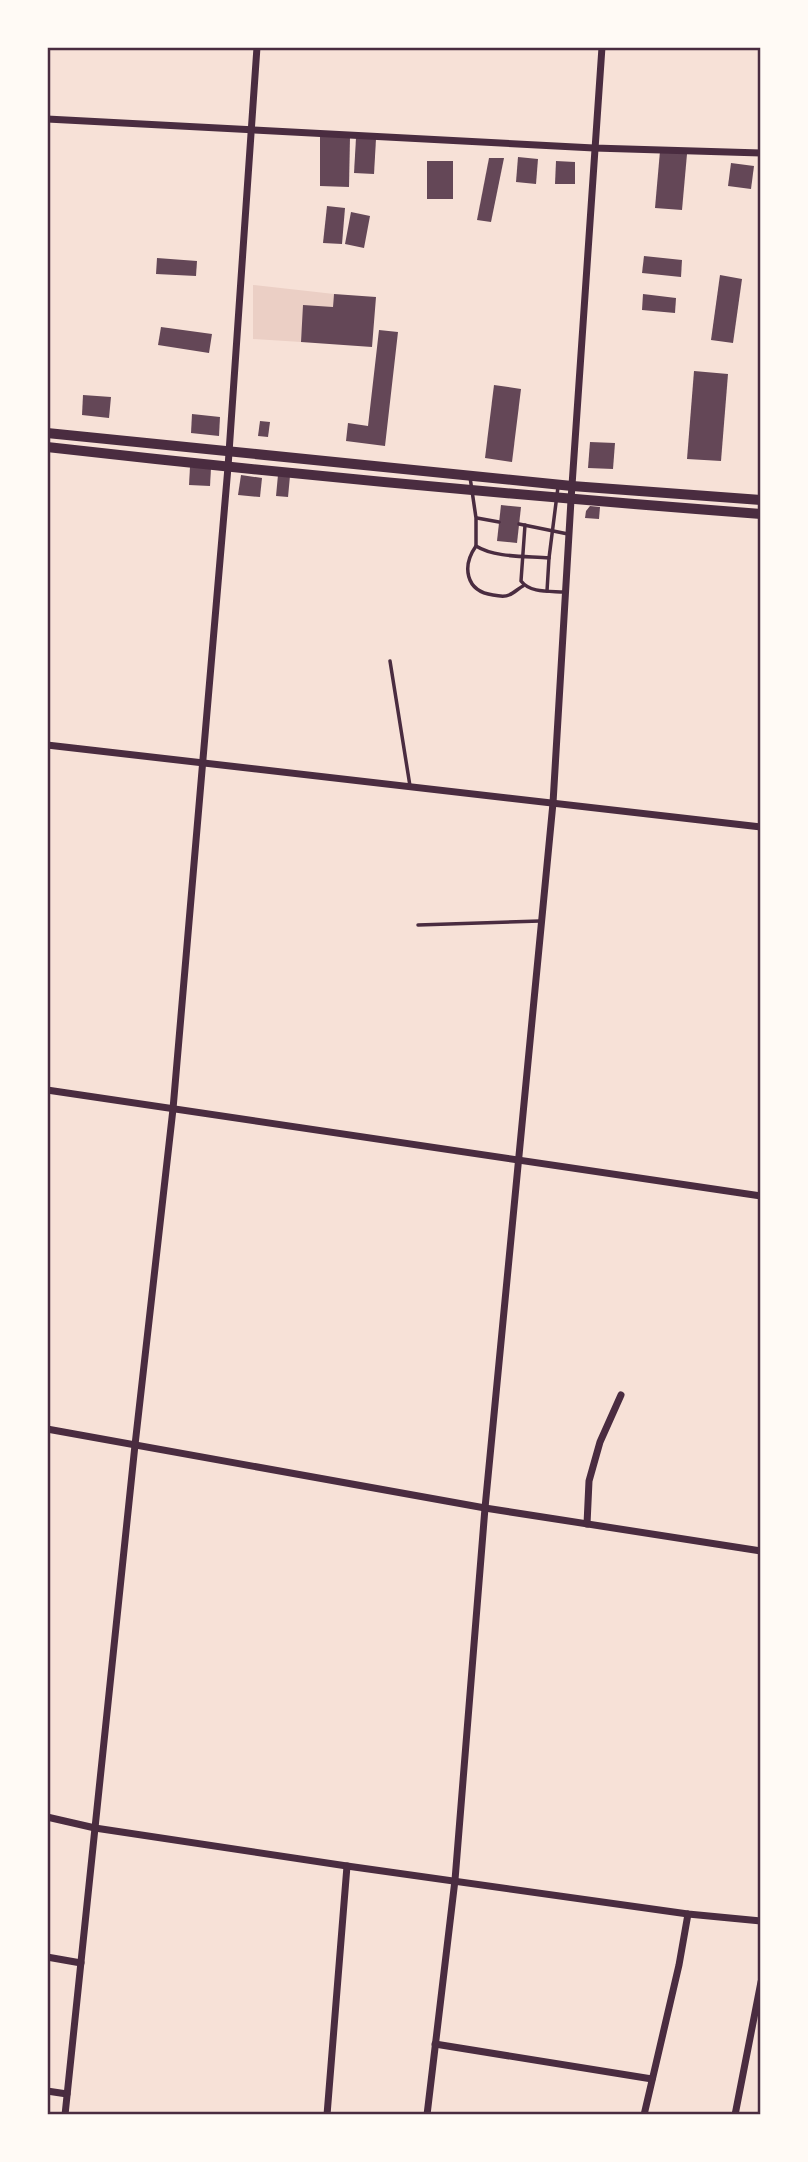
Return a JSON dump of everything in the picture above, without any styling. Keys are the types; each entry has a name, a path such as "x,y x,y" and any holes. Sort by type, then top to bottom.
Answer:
{"street":[{"path":"65,2115 173,1109 228,467 257,47"},
{"path":"427,2115 455,1881 485,1508 553,803 602,47"},
{"path":"47,119 594,148 761,153"},
{"path":"47,433 558,485 761,500"},
{"path":"149,458 150,444"},
{"path":"47,447 472,491 761,514"},
{"path":"356,479 357,463"},
{"path":"702,496 702,510"},
{"path":"47,745 761,827"},
{"path":"47,1090 761,1196"},
{"path":"587,1524 589,1481 600,1442 621,1395"},
{"path":"47,1429 485,1508 761,1551"},
{"path":"47,1817 95,1828 347,1866 688,1914 761,1921"},
{"path":"327,2115 347,1866"},
{"path":"644,2115 679,1965 688,1914"},
{"path":"47,1956 81,1963"},
{"path":"735,2115 761,1982"},
{"path":"435,2044 652,2079"},
{"path":"47,2091 67,2094"}],"lane":[{"path":"470,476 476,518 476,546 469,555 466,569 469,582 485,594 498,596 509,596 523,586"},
{"path":"547,591 558,485"},
{"path":"476,518 499,522"},
{"path":"519,524 569,534"},
{"path":"523,586 522,556 526,525"},
{"path":"476,546 483,550 549,558"},
{"path":"523,586 565,592"},
{"path":"390,661 410,786"},
{"path":"418,925 542,921"}],"shaded area":[{"path":"253,285 334,294 333,307 304,306 301,342 253,339"}],"building":[{"path":"320,137 350,137 349,187 320,186"},
{"path":"356,138 376,139 374,174 354,173"},
{"path":"660,151 687,154 682,210 655,208"},
{"path":"518,157 538,159 536,184 516,182"},
{"path":"489,158 504,158 491,222 477,220"},
{"path":"427,161 453,161 453,199 427,199"},
{"path":"556,161 575,162 575,184 555,184"},
{"path":"731,163 754,166 751,189 728,186"},
{"path":"327,206 345,208 342,244 323,243"},
{"path":"351,212 370,216 364,248 345,244"},
{"path":"644,256 682,260 681,277 642,273"},
{"path":"157,258 197,261 196,276 156,274"},
{"path":"720,275 742,279 733,343 711,340"},
{"path":"334,294 376,297 372,347 301,342 303,305 333,307"},
{"path":"643,294 676,298 675,313 642,310"},
{"path":"161,327 212,334 209,353 158,345"},
{"path":"379,330 398,332 385,446 346,441 348,423 368,426"},
{"path":"694,371 728,374 721,461 687,459"},
{"path":"494,385 521,389 512,462 485,458"},
{"path":"83,395 111,397 109,418 82,415"},
{"path":"192,414 220,417 219,436 191,433"},
{"path":"260,421 270,422 268,437 258,436"},
{"path":"590,442 615,443 613,469 588,468"},
{"path":"190,467 211,468 210,486 189,485"},
{"path":"241,475 262,478 260,497 238,495"},
{"path":"278,475 290,476 288,497 276,496"},
{"path":"501,505 521,507 517,543 497,541"},
{"path":"590,506 600,507 599,519 585,518"}]}
